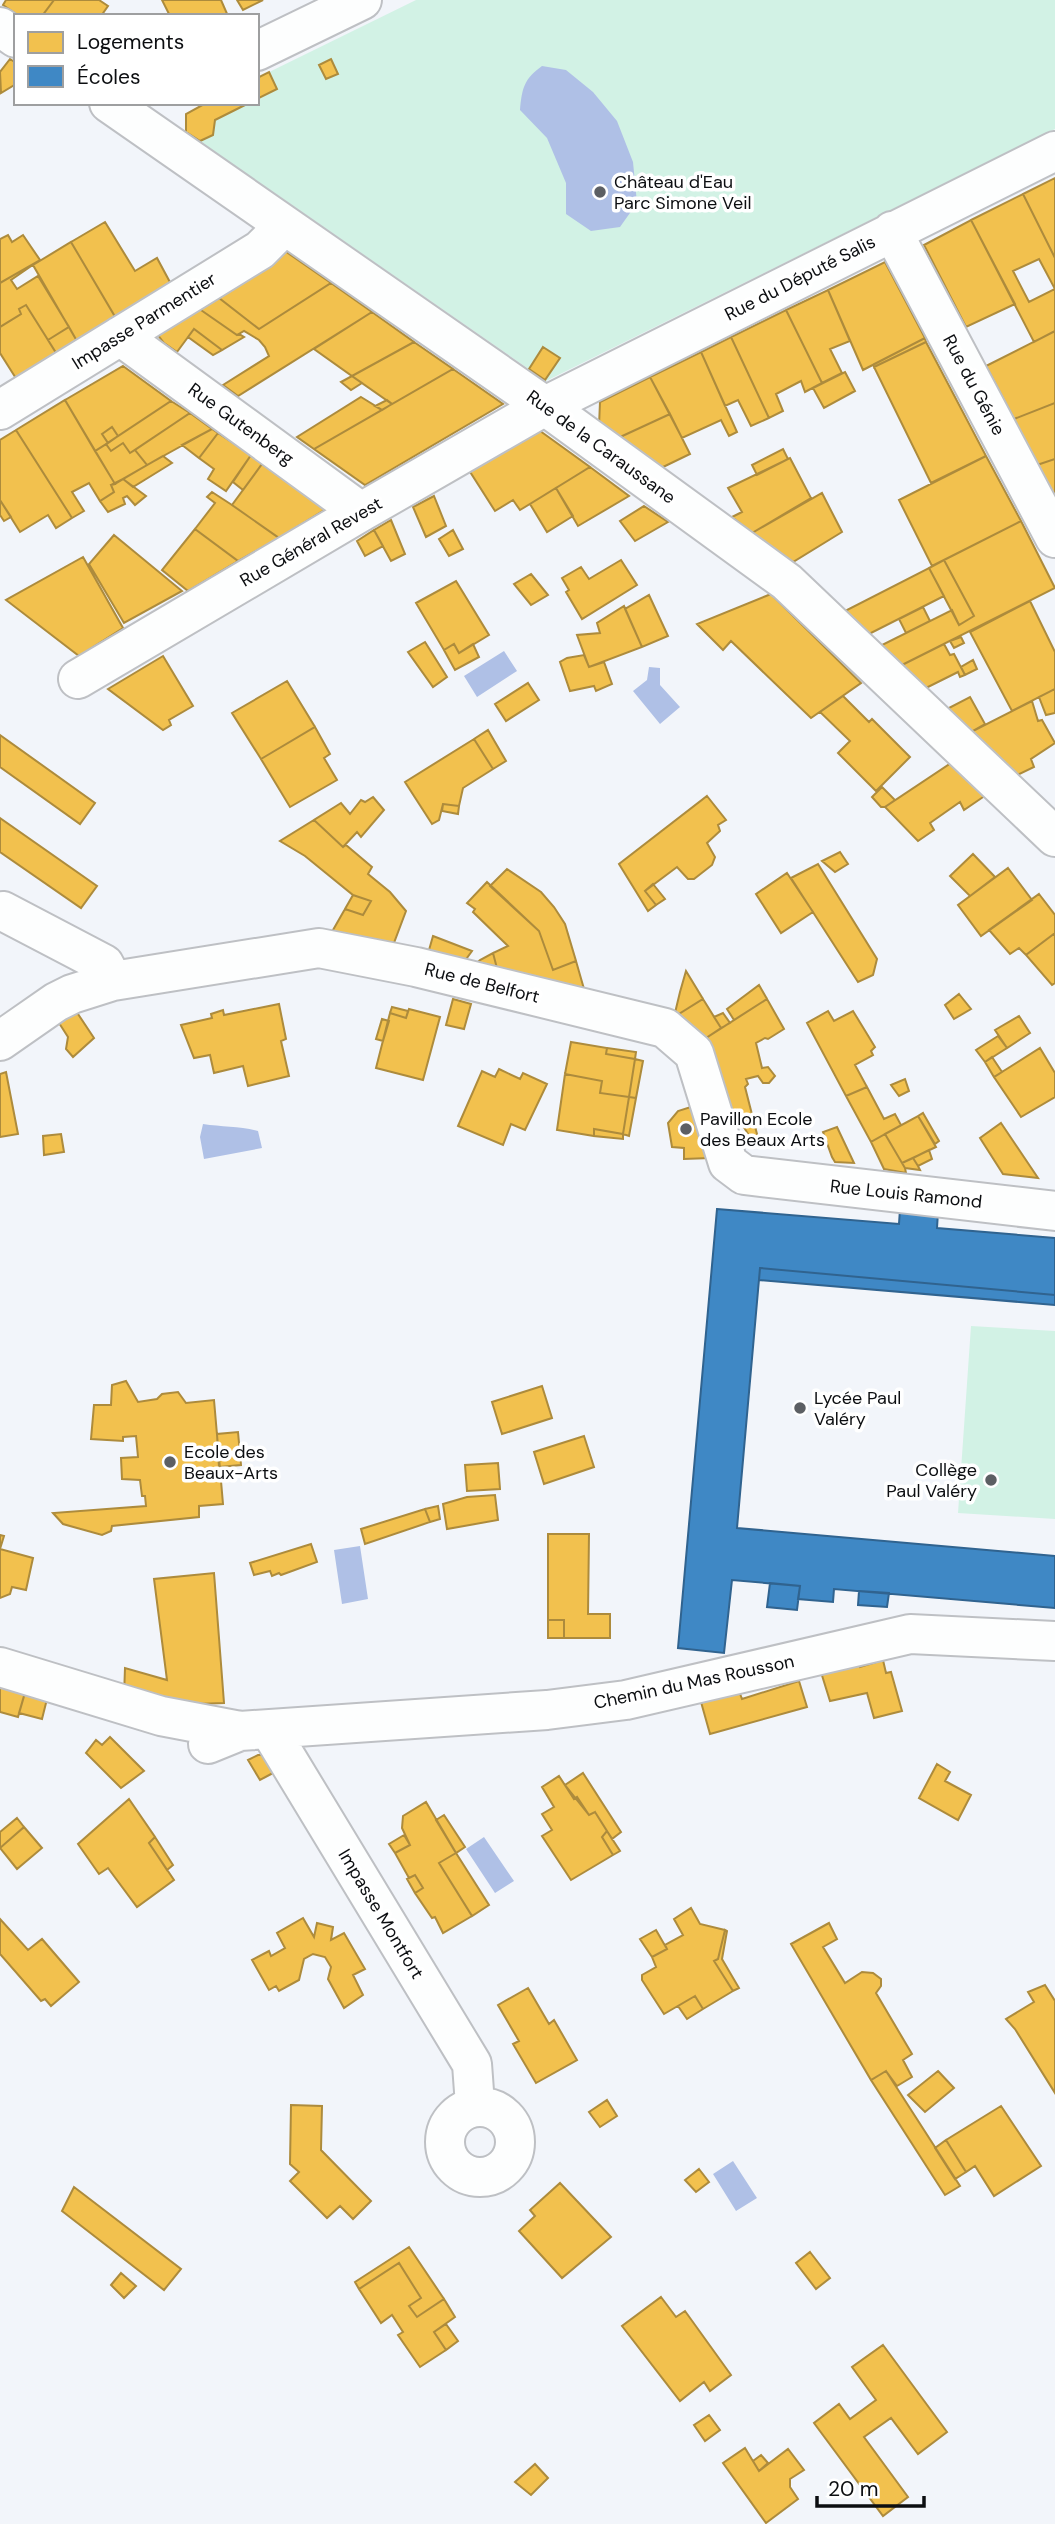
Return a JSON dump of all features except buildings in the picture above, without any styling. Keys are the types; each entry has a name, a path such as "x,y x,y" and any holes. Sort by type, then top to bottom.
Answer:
{"street":[{"path":"259,50 362,0"},
{"name":"Rue de la Caraussane","path":"131,109 284,226 545,406 787,582 1051,824"},
{"name":"Rue du Député Salis","path":"545,406 1055,151"},
{"name":"Impasse Parmentier","path":"0,410 260,250 284,226"},
{"name":"Rue du Génie","path":"892,231 1055,538"},
{"name":"Rue Gutenberg","path":"120,336 361,512"},
{"name":"Rue Général Revest","path":"78,679 545,406"},
{"path":"3,911 109,973"},
{"name":"Rue de Belfort","path":"0,1041 56,1002 109,973 319,948 416,967 666,1028 694,1053 728,1163 744,1175 756,1177"},
{"name":"Rue Louis Ramond","path":"756,1177 1055,1211"},
{"name":"Chemin du Mas Rousson","path":"0,1667 161,1716 239,1735 547,1710 626,1700 910,1634 1055,1641"},
{"name":"Impasse Montfort","path":"239,1735 472,2064 475,2105"}],"green space":[{"name":"Château d'Eau Parc Simone Veil","path":"416,0 1055,0 1055,129 546,381 185,131 186,114 203,105 259,105 259,77"},
{"path":"971,1326 1055,1331 1055,1519 958,1513"}],"water":[{"path":"542,66 566,70 593,92 617,121 633,162 637,203 620,227 591,231 566,214 566,183 547,138 520,110 525,85 531,75"},
{"path":"504,651 517,671 477,697 464,676"},
{"path":"649,667 660,668 660,685 680,707 660,724 633,691 647,680"},
{"path":"203,1124 258,1131 262,1148 204,1159 200,1137"},
{"path":"360,1546 368,1599 342,1604 334,1550"},
{"path":"484,1837 514,1881 495,1893 466,1849"},
{"path":"733,2161 757,2198 736,2211 713,2174"}],"place":[{"name":"Château d'Eau Parc Simone Veil","path":"600,192"},
{"name":"Pavillon Ecole des Beaux Arts","path":"686,1129"},
{"name":"Lycée Paul Valéry","path":"800,1408"},
{"name":"Ecole des Beaux-Arts","path":"170,1462"},
{"name":"Collège Paul Valéry","path":"991,1480"}]}
